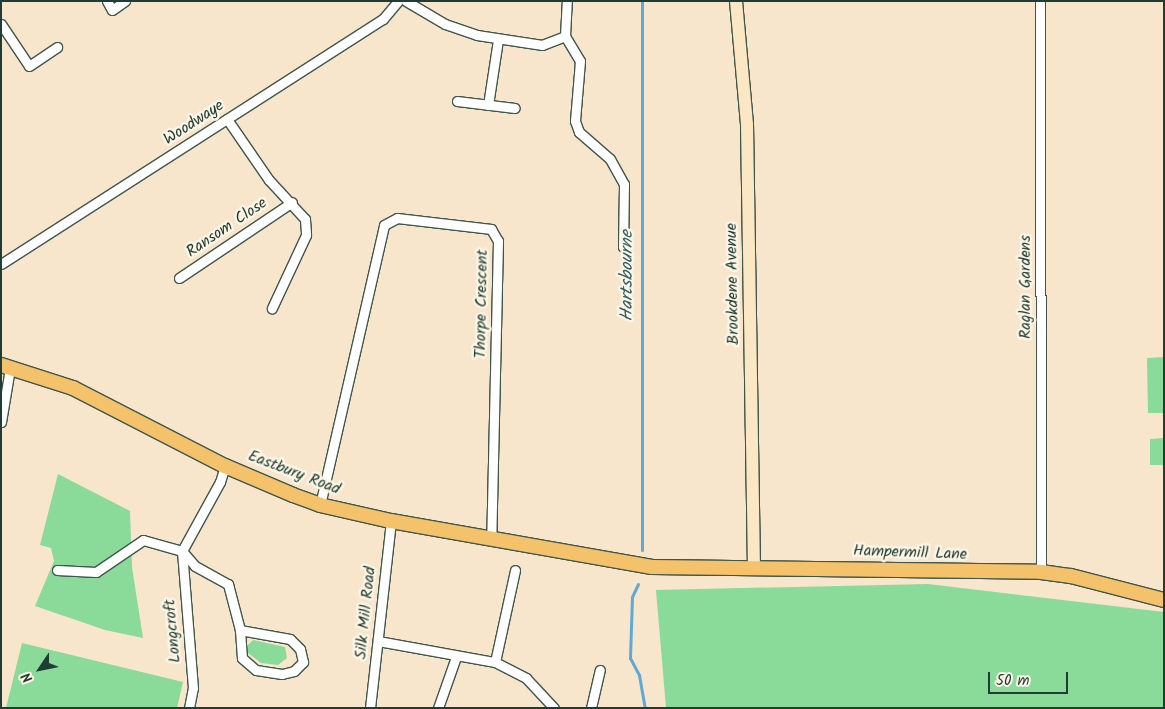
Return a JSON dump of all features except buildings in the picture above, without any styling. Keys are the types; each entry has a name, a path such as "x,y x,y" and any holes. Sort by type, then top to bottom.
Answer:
{"main road":[{"name":"Brookdene Avenue","path":"736,1 747,124 754,568"},
{"name":"Eastbury Road","path":"6,366 49,379 99,400 225,466 320,505 391,521 652,567"},
{"name":"Hampermill Lane","path":"652,567 1041,572 1072,576 1164,600"}],"street":[{"path":"107,1 112,10 125,1"},
{"name":"Woodwaye","path":"1,264 383,19 398,1"},
{"path":"406,1 445,24 498,40 542,45 565,36"},
{"path":"567,1 565,36 580,61 575,121 578,132 610,159 624,184 624,247"},
{"name":"Raglan Gardens","path":"1040,1 1041,572"},
{"path":"1,24 29,66 57,47"},
{"path":"488,105 498,40"},
{"path":"457,101 515,108"},
{"name":"Ransom Close","path":"227,119 269,180 292,202 305,219 306,235 272,308"},
{"name":"Ransom Close","path":"179,278 292,202"},
{"name":"Thorpe Crescent","path":"320,505 384,226 397,218 491,229 498,241 492,539"},
{"path":"1,422 6,366"},
{"path":"182,551 220,482 225,466"},
{"name":"Silk Mill Road","path":"370,708 391,521"},
{"path":"57,570 96,572 143,540 182,551 195,566 228,584 240,630 242,658 256,670 282,674 294,671 303,662 300,649 290,639 240,630"},
{"name":"Longcroft","path":"182,551 193,688 189,708"},
{"path":"495,662 515,570"},
{"path":"378,641 456,657 495,662 526,678 554,708"},
{"path":"438,708 456,657"},
{"path":"591,708 600,670"}],"green space":[{"path":"1164,357 1164,413 1148,413 1147,358"},
{"path":"1164,438 1164,465 1150,465 1150,439"},
{"path":"58,474 130,511 132,567 143,638 105,630 35,606 54,561 51,548 40,545"},
{"path":"928,584 1164,612 1164,708 666,708 656,590"},
{"path":"253,640 285,647 287,658 278,665 261,663 248,653 247,646"},
{"path":"22,643 183,682 177,708 6,708"}],"waterway":[{"name":"Hartsbourne","path":"642,1 642,550"},
{"name":"Hartsbourne","path":"638,584 632,597 630,658 639,675 645,708"}]}
